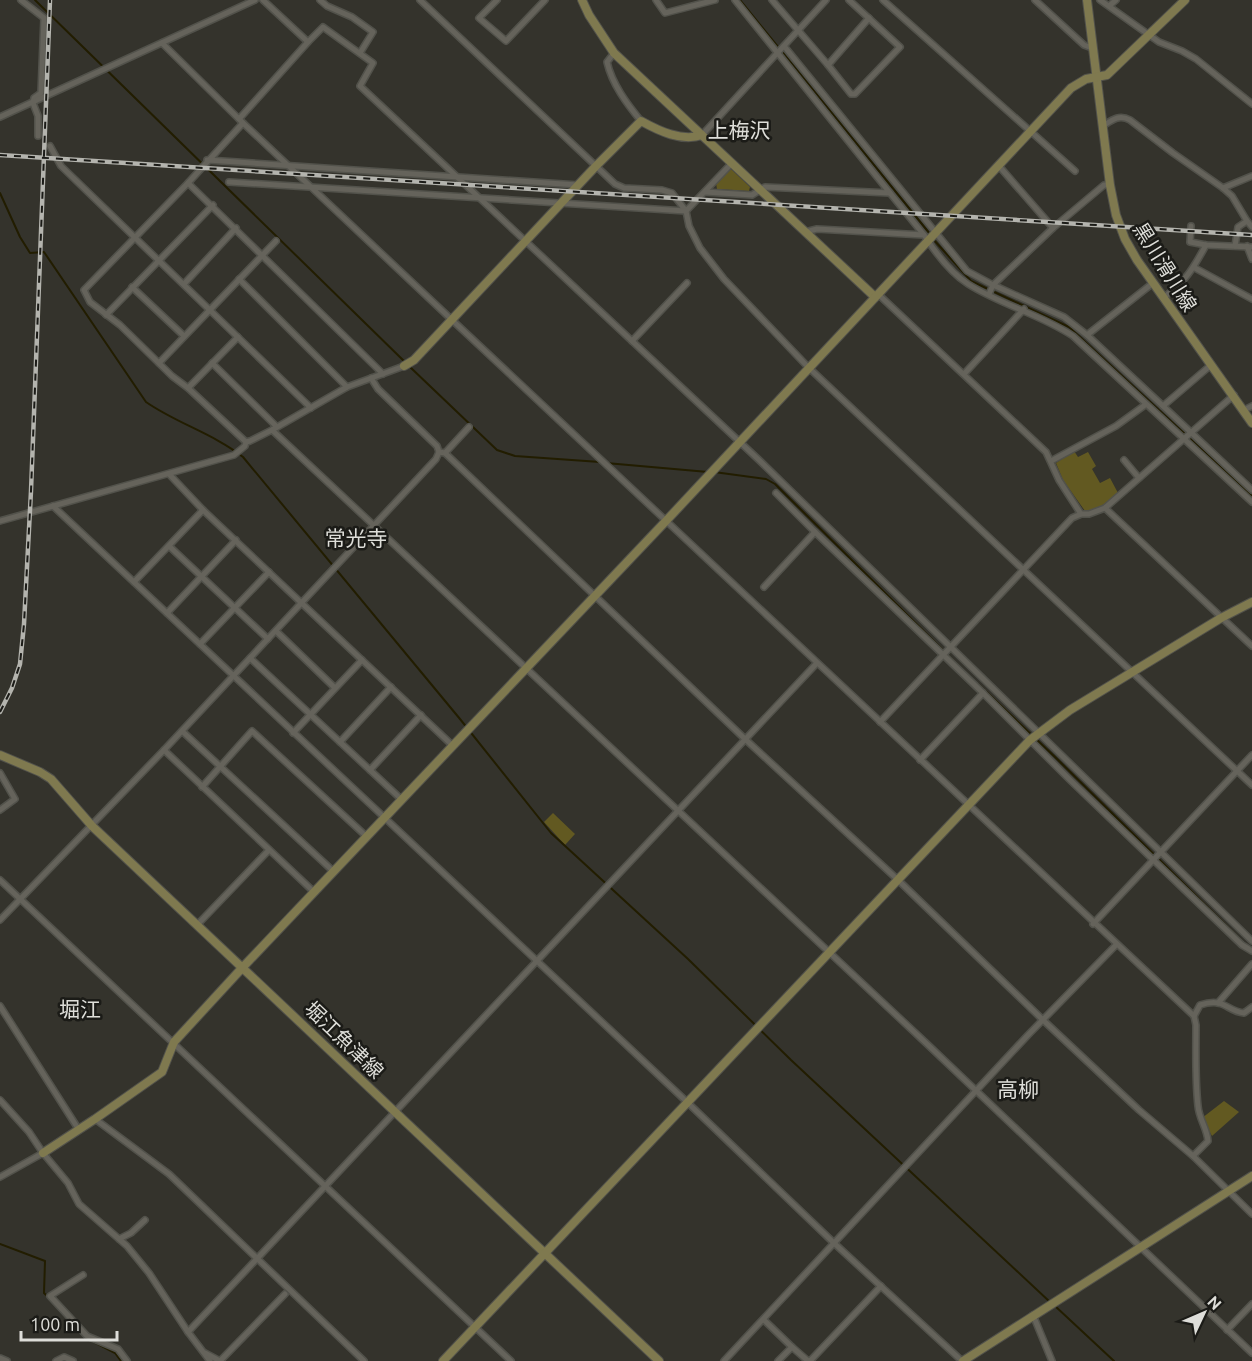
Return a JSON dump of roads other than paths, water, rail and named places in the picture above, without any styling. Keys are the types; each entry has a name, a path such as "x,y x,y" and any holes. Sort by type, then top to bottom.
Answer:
{"street":[{"path":"21,0 44,18 41,93 34,98 33,103 38,116 38,136"},
{"path":"0,117 255,0"},
{"path":"263,0 308,42"},
{"path":"320,0 327,6 352,17 373,32 360,53"},
{"path":"420,0 615,184 624,188 662,190 672,193 686,211 689,226 700,248 724,279 808,367 1252,785"},
{"path":"497,0 479,18 506,41 545,0"},
{"path":"582,0 589,15 614,52 805,232 964,374 1046,452 1059,480 1081,514"},
{"path":"656,0 665,13 715,0"},
{"path":"735,0 960,278 1073,336 1252,502"},
{"path":"772,0 851,94 855,94 900,47 849,0"},
{"path":"815,0 821,5"},
{"path":"614,52 607,62 610,73 628,105 641,121 660,131 694,138 702,135 826,0"},
{"path":"883,0 1075,171"},
{"path":"1035,0 1084,45 1092,48"},
{"name":"黒川滑川線","path":"1087,0 1110,185 1116,215 1125,239 1163,298 1211,365 1234,395 1248,408 1252,423"},
{"path":"1100,0 1150,36 1196,59 1252,104"},
{"path":"1108,6 1116,0"},
{"path":"0,1177 79,1130 162,1072 174,1042 877,296 926,238 936,233 1071,88 1086,79 1107,75 1185,0"},
{"path":"828,65 868,18"},
{"path":"246,442 172,376 120,325 90,302 84,290 188,183 308,42 324,27 373,63 360,86 807,507 951,647 1153,860 1242,945 1252,951"},
{"path":"162,43 241,121 665,522 1194,1016 1198,1104 1200,1120 1207,1132 1208,1141 1193,1156"},
{"path":"784,46 967,271 1064,317 1087,335 1252,490"},
{"path":"1103,126 1116,118 1124,117 1232,196 1250,223 1238,227 1235,246"},
{"path":"0,520 234,455 245,446 246,442 347,387 404,366 414,360 578,184 641,121"},
{"path":"50,146 61,166 311,408"},
{"path":"207,160 578,184"},
{"path":"229,182 686,211 732,163"},
{"path":"999,166 1053,228"},
{"path":"1223,188 1252,176"},
{"path":"188,183 383,374"},
{"path":"989,294 993,285 1053,228 1104,185 1110,185"},
{"path":"705,192 752,195 765,187 890,193"},
{"path":"106,315 213,205"},
{"path":"1191,226 1190,242 1249,247 1252,259"},
{"path":"184,284 236,228"},
{"path":"805,232 817,229 926,238"},
{"path":"159,363 276,241"},
{"path":"1163,298 1183,282 1195,268 1206,245"},
{"path":"1195,268 1252,299"},
{"path":"238,279 347,387"},
{"path":"632,341 687,283"},
{"path":"1087,335 1153,283"},
{"path":"132,287 184,336"},
{"path":"964,374 1024,309"},
{"path":"188,388 238,337"},
{"path":"212,363 374,526 1252,1353"},
{"path":"1163,406 1211,365"},
{"path":"371,378 378,389 442,452 745,739 897,879 1043,1020 1139,1110 1193,1156 1252,1214"},
{"path":"880,723 1072,518 1105,508 1234,395"},
{"path":"1052,462 1116,426 1145,405"},
{"path":"0,920 93,826 442,452 469,427"},
{"path":"1124,460 1139,478"},
{"path":"169,474 203,510 453,745"},
{"path":"776,493 983,693 1035,735 1161,852 1252,941"},
{"path":"53,506 962,1361 1252,1176"},
{"path":"798,515 807,507"},
{"path":"1105,508 1252,646"},
{"path":"134,582 203,510"},
{"path":"764,587 815,532"},
{"path":"166,613 236,540"},
{"path":"169,546 268,639"},
{"path":"200,644 269,572"},
{"path":"443,1361 1035,735 1131,672 1252,602"},
{"path":"276,631 336,688"},
{"path":"250,657 401,799"},
{"path":"293,733 362,660"},
{"path":"188,1332 817,663"},
{"path":"340,742 392,687"},
{"path":"920,760 983,693"},
{"path":"370,770 421,715"},
{"path":"182,731 333,871"},
{"path":"202,787 252,731 366,836"},
{"path":"164,750 314,892"},
{"name":"堀江魚津線","path":"0,755 51,779 93,826 659,1361"},
{"path":"1094,924 1252,755"},
{"path":"0,773 15,799 0,810"},
{"path":"198,924 269,850"},
{"path":"0,880 511,1361"},
{"path":"724,1361 1116,945"},
{"path":"1218,1003 1252,964"},
{"path":"1194,1016 1200,1005 1209,1003 1234,1008 1239,1013 1244,1013 1252,1007"},
{"path":"0,1006 79,1130"},
{"path":"0,1100 29,1132 68,1183 79,1203 119,1239 149,1273 210,1361"},
{"path":"95,1119 169,1174 364,1361"},
{"path":"119,1239 131,1233 145,1220"},
{"path":"83,1275 50,1296 87,1336 118,1350 127,1361"},
{"path":"764,1320 809,1361 880,1286"},
{"path":"204,1352 220,1361 285,1294"},
{"path":"1227,1330 1252,1304"},
{"path":"1033,1315 1052,1361"},
{"path":"778,1361 792,1347"},
{"path":"56,1361 64,1357 73,1361"},
{"path":"0,1358 7,1361"}],"waterway":[{"path":"35,0 406,363"},
{"path":"740,0 930,234"},
{"path":"0,193 30,253 44,252 146,402 243,457 460,719 551,833 688,959 791,1060 1050,1302"},
{"path":"933,239 971,281 1069,327 1252,496"},
{"path":"410,367 497,450 515,456 600,462"},
{"path":"606,463 708,472"},
{"path":"714,472 766,479 775,484 971,678"},
{"path":"978,684 1245,944"},
{"path":"0,1244 45,1261 44,1293 50,1299"},
{"path":"1055,1306 1114,1361"},
{"path":"92,1341 115,1353 121,1361"}],"railway":[{"path":"0,712 12,688 20,664 24,624 50,0"},
{"path":"0,155 1252,235"}],"district":[{"name":"上梅沢","path":"739,131"},
{"name":"常光寺","path":"356,539"},
{"name":"堀江","path":"80,1010"},
{"name":"高柳","path":"1018,1090"}]}
